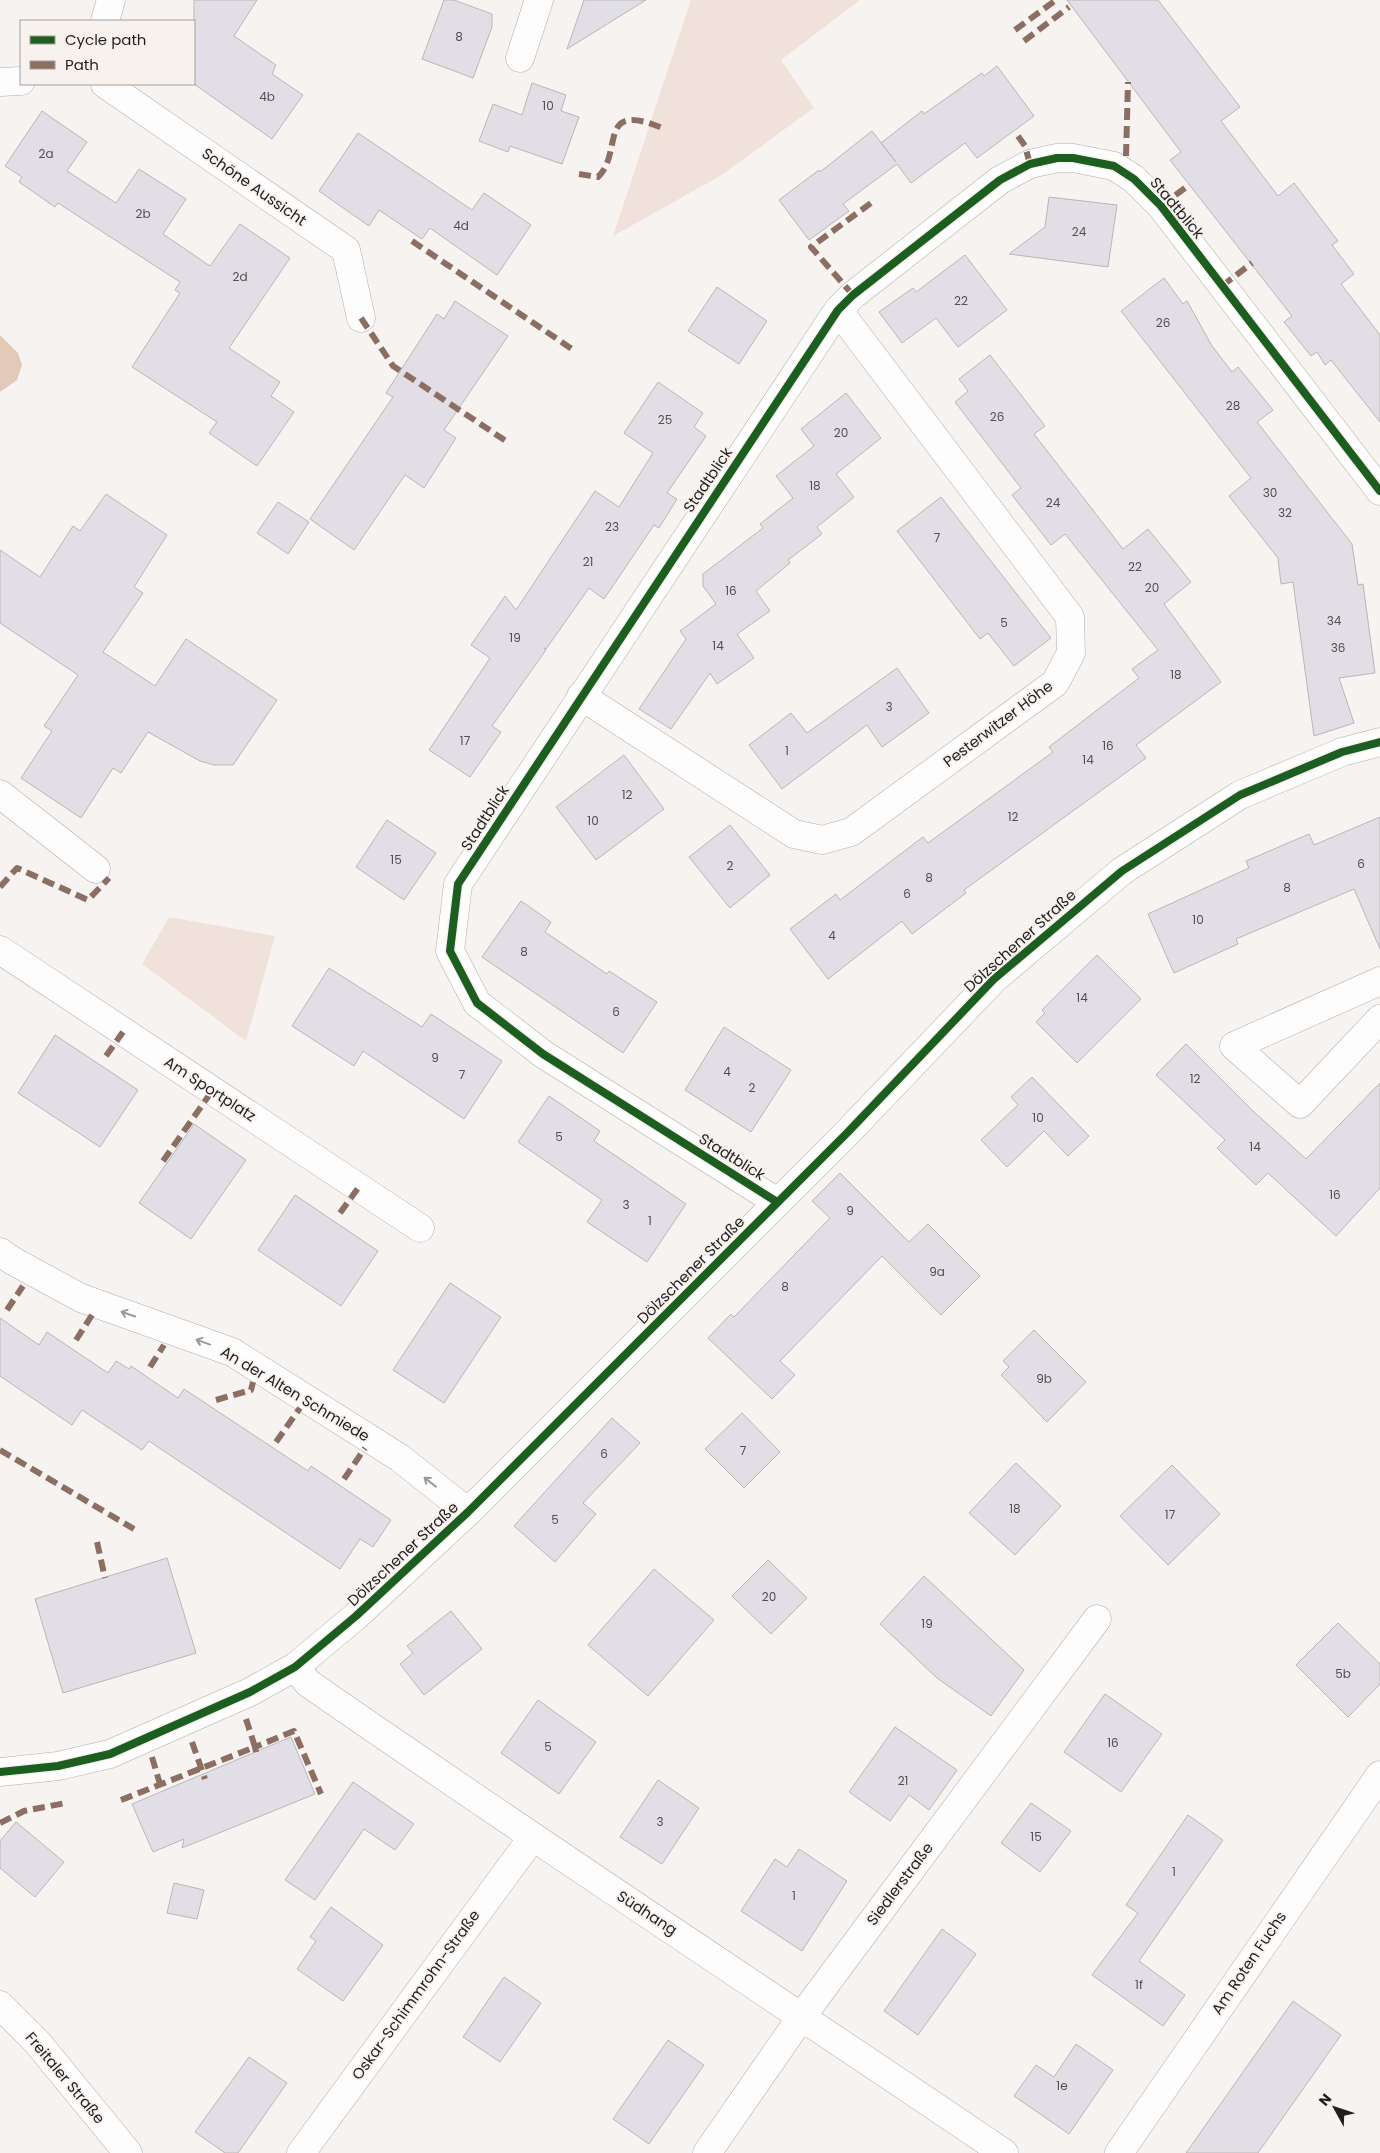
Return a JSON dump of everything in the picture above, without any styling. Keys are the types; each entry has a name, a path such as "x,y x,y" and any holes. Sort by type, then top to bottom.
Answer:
{"street":[{"path":"106,20 111,0"},
{"path":"520,58 538,0"},
{"path":"0,82 20,81"},
{"name":"Schöne Aussicht","path":"106,85 346,250 361,318"},
{"name":"Stadtblick","path":"777,1202 543,1054 477,1003 450,951 458,884 838,310 860,289 993,186 1030,164 1057,158 1073,158 1114,166 1134,179 1161,206 1380,491"},
{"name":"Pesterwitzer Höhe","path":"581,696 794,834 822,840 851,832 1055,683 1071,652 1070,617 838,310"},
{"name":"Dölzschener Straße","path":"0,1772 58,1766 110,1754 250,1692 294,1667 356,1616 468,1512 777,1202 994,979 1122,871 1240,795 1342,752 1380,742"},
{"path":"0,794 96,869"},
{"name":"Am Sportplatz","path":"0,950 420,1228"},
{"path":"1380,981 1234,1046 1300,1104 1380,1019"},
{"name":"An der Alten Schmiede","path":"0,1252 81,1298 232,1352 400,1458 468,1512"},
{"name":"Siedlerstraße","path":"707,2153 802,2016 1097,1619"},
{"name":"Südhang","path":"294,1667 308,1683 532,1838 802,2016 1004,2153"},
{"name":"Am Roten Fuchs","path":"1119,2153 1380,1774"},
{"name":"Oskar-Schimmrohn-Straße","path":"301,2153 532,1838"},
{"name":"Freitaler Straße","path":"0,2006 37,2042 128,2153"}],"shaded area":[{"path":"691,0 860,0 781,60 814,108 720,176 613,236"},
{"path":"0,335 18,353 22,365 17,380 0,392"},
{"path":"169,917 275,936 246,1041 142,964"}],"building":[{"path":"194,0 257,0 234,36 276,65 272,74 303,95 272,139 195,85"},
{"path":"444,0 454,0 492,14 492,27 473,78 422,59"},
{"path":"584,0 646,0 567,49"},
{"path":"1067,0 1158,0 1240,107 1221,121 1278,196 1294,183 1338,241 1332,245 1354,274 1341,284 1380,335 1380,422 1331,360 1325,365 1317,352 1311,356 1284,322 1292,316 1170,160 1181,152"},
{"path":"997,66 1034,116 977,158 965,143 911,183 897,164 843,204 849,211 809,240 779,200 819,170 820,172 872,131 881,143 922,111 924,114 982,73 984,76"},
{"path":"532,83 566,95 561,111 579,117 562,164 510,146 508,152 479,141 493,104 522,115"},
{"path":"42,111 87,142 67,171 116,203 139,169 186,199 163,234 210,266 240,224 290,258 229,348 280,382 271,396 294,412 257,466 209,433 217,422 132,367 180,293 175,290 180,282 58,203 55,207 19,182 22,177 5,166"},
{"path":"358,133 472,210 484,193 531,225 497,275 430,228 422,239 379,210 369,226 319,191"},
{"path":"1049,197 1117,205 1108,267 1009,254 1045,227"},
{"path":"965,255 1007,310 958,347 936,318 902,343 879,312 913,288 916,292"},
{"path":"1164,278 1183,304 1187,301 1212,346 1232,372 1238,367 1273,410 1257,422 1352,544 1358,585 1363,584 1375,673 1339,678 1354,723 1314,736 1293,582 1281,584 1278,558 1229,496 1251,478 1121,311"},
{"path":"717,287 767,321 739,364 688,331"},
{"path":"455,301 508,336 444,430 456,438 424,488 405,475 354,550 310,519 393,397 386,393 437,314 444,319"},
{"path":"990,355 1045,426 1034,434 1123,549 1148,529 1191,582 1164,604 1221,682 1136,745 1146,758 964,890 966,893 912,934 902,921 828,979 790,929 836,894 840,900 923,837 928,843 1053,752 1049,747 1139,678 1132,669 1158,650 1065,534 1051,545 1012,495 1021,488 955,402 968,391 959,379"},
{"path":"658,382 703,413 694,427 706,436 667,493 677,499 659,528 654,525 604,599 589,588 546,649 544,648 546,650 492,726 501,732 470,777 429,750 490,658 471,645 505,596 516,610 595,491 619,507 653,453 624,433"},
{"path":"846,393 881,438 836,474 854,497 817,527 822,534 788,560 790,563 756,591 770,611 737,634 754,658 717,684 710,673 671,729 639,709 686,639 680,631 716,604 703,586 703,574 763,528 760,524 793,498 776,476 814,446 801,429"},
{"path":"106,494 167,535 134,587 143,593 103,652 155,686 186,639 277,700 233,765 214,765 200,761 148,732 121,773 113,768 81,818 21,778 52,731 44,726 78,675 0,623 0,550 40,577 73,526 80,531"},
{"path":"941,497 1051,638 1014,666 988,633 980,639 897,531"},
{"path":"278,502 309,522 288,554 257,533"},
{"path":"897,668 929,713 882,747 867,725 782,789 749,745 791,713 807,733"},
{"path":"624,755 664,809 596,860 556,807"},
{"path":"1380,817 1380,949 1354,889 1236,939 1238,944 1174,973 1148,914 1249,868 1246,861 1309,834 1314,845"},
{"path":"387,820 436,853 404,900 356,867"},
{"path":"730,825 770,875 730,908 689,857"},
{"path":"521,901 551,922 545,932 607,974 609,971 657,1002 623,1053 482,957"},
{"path":"1097,955 1141,999 1077,1063 1036,1022 1045,1013 1042,1010"},
{"path":"329,968 422,1027 431,1014 502,1061 464,1119 363,1051 354,1066 292,1026"},
{"path":"724,1027 791,1070 751,1132 685,1090"},
{"path":"55,1035 138,1090 100,1147 18,1093"},
{"path":"1186,1044 1253,1111 1306,1159 1380,1083 1380,1188 1336,1236 1268,1173 1256,1185 1217,1148 1225,1140 1156,1075"},
{"path":"1032,1077 1089,1136 1068,1156 1044,1131 1007,1167 981,1140 1018,1105 1011,1097"},
{"path":"549,1096 600,1131 594,1141 686,1204 647,1262 587,1222 602,1200 518,1142"},
{"path":"194,1124 246,1160 191,1239 139,1203"},
{"path":"840,1173 909,1242 928,1224 980,1276 941,1315 882,1256 780,1361 795,1375 772,1399 708,1338 731,1314 734,1317 830,1218 812,1201"},
{"path":"295,1195 378,1251 341,1306 258,1250"},
{"path":"450,1283 501,1317 444,1403 393,1370"},
{"path":"0,1318 39,1345 47,1332 108,1373 116,1361 129,1369 131,1366 178,1398 184,1389 308,1471 311,1466 391,1520 373,1547 360,1539 340,1569 149,1441 142,1450 82,1410 72,1425 0,1376"},
{"path":"1034,1330 1086,1382 1047,1422 1001,1375 1009,1367 1003,1361"},
{"path":"742,1413 780,1452 744,1488 705,1449"},
{"path":"612,1418 640,1443 583,1503 596,1514 555,1562 514,1526"},
{"path":"1016,1463 1061,1506 1015,1555 969,1513"},
{"path":"1172,1465 1220,1514 1168,1565 1120,1516"},
{"path":"167,1558 196,1653 63,1693 35,1599"},
{"path":"768,1560 807,1598 771,1634 732,1596"},
{"path":"654,1569 714,1620 648,1696 588,1645"},
{"path":"924,1576 1024,1670 991,1716 937,1678 880,1624"},
{"path":"451,1611 482,1649 424,1695 400,1664 413,1653 407,1646"},
{"path":"1338,1623 1380,1664 1380,1684 1348,1717 1296,1665"},
{"path":"1105,1694 1162,1734 1121,1792 1064,1752"},
{"path":"538,1700 596,1742 559,1794 501,1753"},
{"path":"895,1727 957,1770 929,1810 909,1795 890,1821 849,1792"},
{"path":"291,1737 315,1794 182,1848 184,1839 153,1852 132,1804"},
{"path":"658,1780 699,1808 662,1864 620,1837"},
{"path":"353,1782 414,1824 395,1850 364,1829 315,1900 285,1880"},
{"path":"1031,1803 1071,1831 1040,1872 1001,1843"},
{"path":"1188,1815 1223,1840 1139,1961 1185,1995 1163,2026 1092,1975 1138,1913 1126,1905"},
{"path":"16,1822 64,1862 35,1897 0,1868 0,1841"},
{"path":"799,1849 847,1881 802,1951 741,1911 775,1859 787,1867"},
{"path":"174,1883 204,1890 197,1919 167,1913"},
{"path":"331,1907 383,1945 343,2001 297,1969 316,1941 310,1937"},
{"path":"942,1929 976,1954 918,2035 884,2011"},
{"path":"504,1977 541,2003 500,2062 463,2037"},
{"path":"1293,2001 1341,2035 1258,2153 1186,2153"},
{"path":"668,2040 704,2065 649,2144 613,2119"},
{"path":"1076,2044 1113,2070 1069,2134 1014,2096 1036,2065 1054,2077"},
{"path":"249,2057 287,2083 238,2153 225,2153 195,2132"}],"marked path":[{"path":"1015,30 1056,0"},
{"path":"1024,41 1069,7"},
{"path":"1126,156 1128,82"},
{"path":"579,174 598,177 606,167 615,133 620,125 628,120 641,121 662,128"},
{"path":"1018,136 1025,146 1030,164"},
{"path":"1161,206 1189,185"},
{"path":"853,295 811,247 871,203"},
{"path":"412,241 572,349"},
{"path":"1222,286 1252,263"},
{"path":"361,318 393,366 509,443"},
{"path":"0,887 17,868 88,900 109,878"},
{"path":"106,1056 123,1032"},
{"path":"163,1161 212,1091"},
{"path":"340,1213 358,1188"},
{"path":"7,1310 23,1286"},
{"path":"76,1340 92,1315"},
{"path":"150,1367 164,1345"},
{"path":"216,1400 251,1390 253,1382"},
{"path":"276,1442 300,1408"},
{"path":"344,1479 365,1448"},
{"path":"0,1450 134,1529"},
{"path":"97,1542 105,1578"},
{"path":"121,1800 255,1747 246,1719"},
{"path":"256,1752 255,1747 294,1731 321,1794"},
{"path":"192,1742 205,1779"},
{"path":"152,1757 162,1791"},
{"path":"0,1823 24,1811 66,1803"}],"cycle path":[{"path":"777,1202 543,1054 477,1003 450,951 458,884 838,310 853,295 1000,180 1030,164 1057,158 1073,158 1114,166 1134,179 1161,206 1380,491"},
{"path":"0,1772 58,1766 110,1754 250,1692 295,1667 356,1616 468,1512 847,1133 994,979 1122,871 1240,795 1342,752 1380,742"}]}
